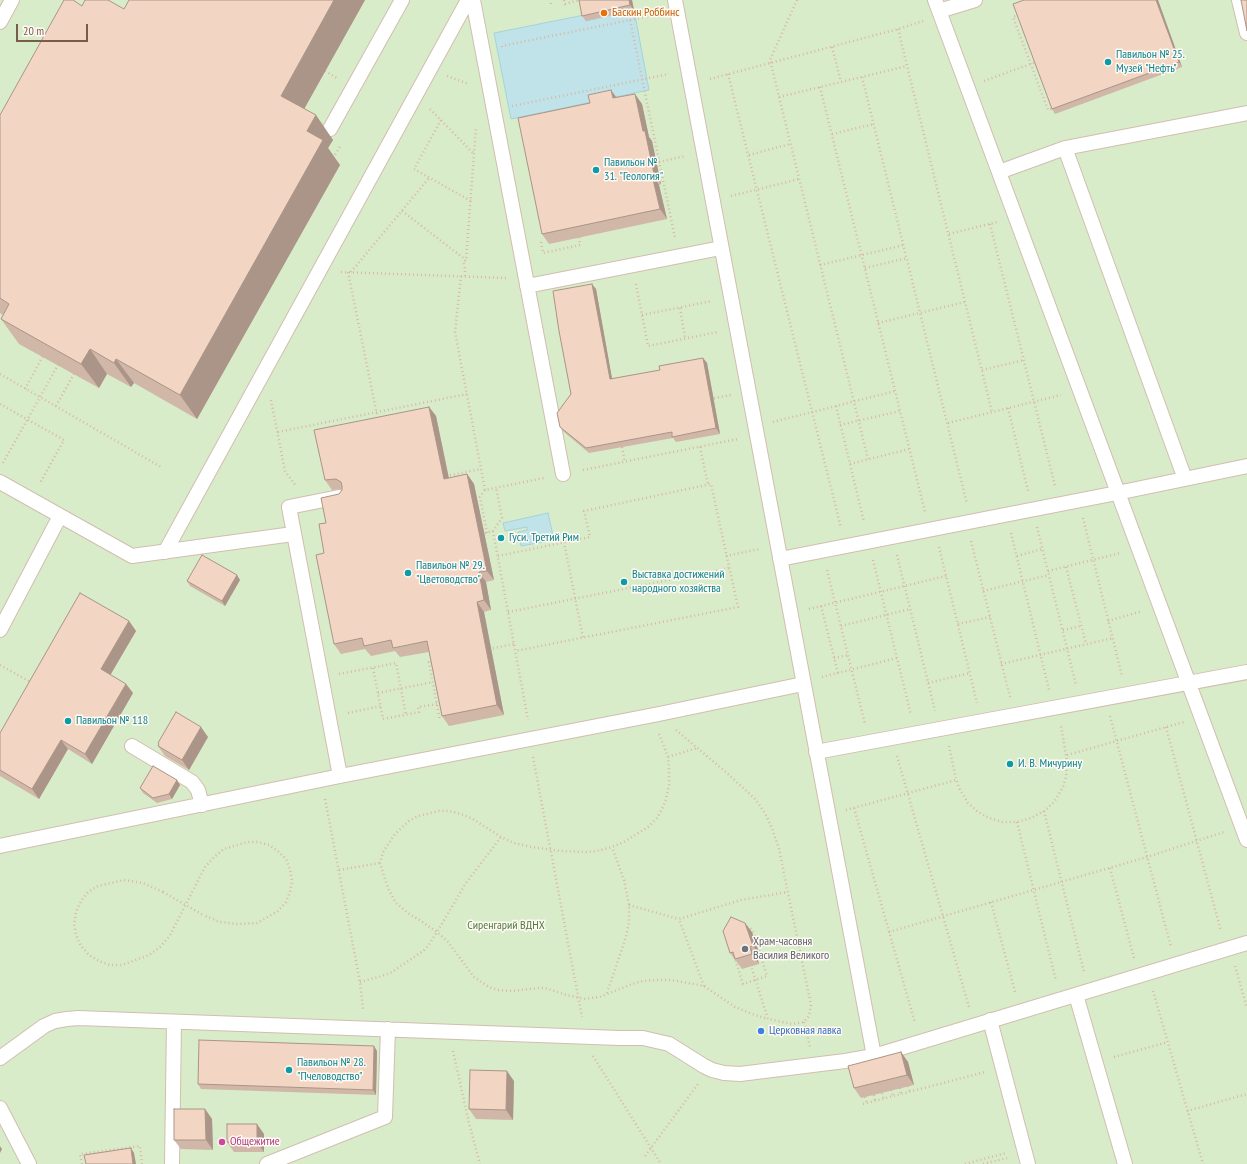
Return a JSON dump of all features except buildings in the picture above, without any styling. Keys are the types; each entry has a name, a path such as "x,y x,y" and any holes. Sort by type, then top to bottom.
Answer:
{"lane":[{"path":"0,22 12,0"},
{"path":"330,129 402,0"},
{"path":"165,552 468,0"},
{"path":"473,0 563,474"},
{"path":"975,0 938,9 1247,840"},
{"path":"1239,0 1247,33"},
{"path":"676,5 874,1056"},
{"path":"999,172 1065,148 1247,113"},
{"path":"1065,148 1185,479"},
{"path":"527,282 632,265 721,248"},
{"path":"780,559 1079,501 1247,466"},
{"path":"0,482 132,556 293,534"},
{"path":"340,776 288,507 342,497"},
{"path":"0,630 60,516"},
{"path":"816,752 1247,672"},
{"path":"0,846 340,776 654,715 803,683"},
{"path":"132,746 192,782 198,790 202,804"},
{"path":"0,1058 44,1026 55,1021 66,1019 643,1038 669,1044 709,1068 724,1073 740,1074 874,1056 1247,943"},
{"path":"1082,993 1096,1062 1125,1164"},
{"path":"990,1020 1026,1155"},
{"path":"172,1164 174,1022"},
{"path":"267,1164 385,1117 388,1029"},
{"path":"0,1108 30,1164"}],"path":[{"path":"564,0 565,4 579,0"},
{"path":"797,0 770,63 868,459"},
{"path":"503,53 502,46 630,20 676,5"},
{"path":"494,110 642,79 728,74 898,29 938,9"},
{"path":"1020,14 1013,17 1036,80 1048,110 1055,107"},
{"path":"630,20 660,173 679,256"},
{"path":"898,29 992,412"},
{"path":"832,46 841,82"},
{"path":"1024,48 1030,46"},
{"path":"1005,73 1042,60"},
{"path":"779,97 907,66"},
{"path":"430,69 473,86"},
{"path":"728,74 845,546"},
{"path":"862,77 948,423 983,591 1014,715"},
{"path":"1036,80 1042,78"},
{"path":"604,87 605,93"},
{"path":"820,87 909,449 946,576 982,721"},
{"path":"416,94 474,154"},
{"path":"512,98 514,106"},
{"path":"441,120 414,169 471,201"},
{"path":"832,134 874,124"},
{"path":"465,276 463,262 466,260 476,127"},
{"path":"749,155 790,144"},
{"path":"658,162 703,152"},
{"path":"349,272 429,178"},
{"path":"712,200 799,179"},
{"path":"402,211 466,260"},
{"path":"948,234 1015,217"},
{"path":"990,224 1059,504"},
{"path":"543,253 580,245 579,237"},
{"path":"820,265 904,245"},
{"path":"865,268 907,258"},
{"path":"632,265 648,346 736,328"},
{"path":"319,271 465,276 527,282"},
{"path":"349,272 379,426"},
{"path":"461,276 455,332 485,490"},
{"path":"642,315 731,298"},
{"path":"878,323 965,302"},
{"path":"680,308 685,338"},
{"path":"25,389 46,351"},
{"path":"3,463 61,359"},
{"path":"982,370 1024,360"},
{"path":"56,406 77,368"},
{"path":"265,370 285,471"},
{"path":"0,374 161,467"},
{"path":"948,423 1079,390"},
{"path":"487,533 480,497 485,490 700,447 756,431 812,412 895,391"},
{"path":"705,400 749,392"},
{"path":"278,432 467,394"},
{"path":"0,404 64,440 48,468"},
{"path":"836,406 915,734"},
{"path":"1008,408 1080,703"},
{"path":"840,425 900,411"},
{"path":"622,447 625,462"},
{"path":"700,447 708,485"},
{"path":"850,464 909,449"},
{"path":"443,476 481,469"},
{"path":"498,556 590,537 584,511 711,484 738,607 515,651"},
{"path":"476,535 493,531 502,518 496,488"},
{"path":"1079,501 1126,694"},
{"path":"949,745 956,780 961,794 978,812 989,818 1002,822 1017,822 1031,818 1044,811 1054,802 1063,787 1068,766 1067,754 1006,515"},
{"path":"493,531 550,850 588,1047 661,1164"},
{"path":"893,537 939,729"},
{"path":"564,542 583,638"},
{"path":"983,591 1138,548"},
{"path":"1016,556 1042,549"},
{"path":"823,551 869,742"},
{"path":"726,556 744,552"},
{"path":"1066,567 1086,644"},
{"path":"508,612 729,568"},
{"path":"790,614 946,576"},
{"path":"821,606 838,673"},
{"path":"1108,621 1160,606"},
{"path":"841,626 910,609"},
{"path":"958,624 990,617"},
{"path":"1062,630 1081,626"},
{"path":"1002,664 1113,638"},
{"path":"482,650 514,644"},
{"path":"834,658 848,655"},
{"path":"803,683 897,658"},
{"path":"436,660 429,662 440,721"},
{"path":"321,678 396,663 406,715"},
{"path":"0,665 33,684"},
{"path":"373,668 383,719 419,712 418,707 437,704"},
{"path":"928,683 970,673"},
{"path":"378,693 433,682"},
{"path":"1106,698 1176,964"},
{"path":"329,717 381,706"},
{"path":"654,715 727,773 755,799 765,813 779,849 811,1005 810,1016 804,1022 792,1024 752,1014 735,1007 704,986 672,980 643,981 593,998 578,998 545,988 512,991 498,990 489,987 474,977 448,942 422,920 408,913 396,903 389,890 380,863 383,852 395,834 409,821 428,813 444,811 461,814 473,819 501,838 514,843 550,850 587,852 598,851 624,842 648,827 657,818 662,809 669,785 668,757 654,715"},
{"path":"1067,754 1201,716"},
{"path":"1166,727 1196,841 1247,1008"},
{"path":"893,738 974,1025"},
{"path":"668,757 697,748"},
{"path":"321,780 360,982 366,1029"},
{"path":"828,814 956,780"},
{"path":"854,808 921,1042"},
{"path":"1044,811 1061,882 1082,993"},
{"path":"1017,822 1061,999"},
{"path":"889,932 1147,857 1242,826"},
{"path":"360,982 385,975 399,968 423,951 437,932 466,883 501,838"},
{"path":"203,915 189,908 183,904 163,892 143,883 124,880 98,886 88,892 81,901 76,912 74,924 76,935 81,946 89,955 110,965 122,965 149,955 160,947 169,937 183,909 187,902 191,895 206,867 214,857 224,849 247,842 258,842 269,845 286,859 292,881 286,902 278,911 257,923 238,924 220,922 203,915"},
{"path":"607,993 626,937 629,922 629,905 624,880 612,847"},
{"path":"339,870 380,863"},
{"path":"1110,868 1144,974 1168,1042 1203,1164"},
{"path":"629,905 679,919 741,900 788,892"},
{"path":"991,902 1021,1011"},
{"path":"679,919 704,986"},
{"path":"739,926 750,927 753,931 768,976 755,980 743,984 729,940 729,934 733,929 739,926"},
{"path":"751,966 768,1019"},
{"path":"804,1022 814,1065"},
{"path":"448,1032 480,1164"},
{"path":"1096,1062 1168,1042"},
{"path":"645,1156 709,1068"},
{"path":"863,1104 1003,1068"},
{"path":"908,1086 910,1092"},
{"path":"900,1088 901,1094"},
{"path":"891,1090 893,1096"},
{"path":"882,1093 884,1099"},
{"path":"1188,1111 1247,1094"},
{"path":"874,1095 875,1101"},
{"path":"865,1097 867,1103"},
{"path":"82,1164 80,1154 140,1146 142,1164"},
{"path":"965,1164 1026,1155"},
{"path":"983,1164 1026,1155"}],"green space":[{"name":"Выставка достижений народного хозяйства","path":"0,0 1247,0 1247,1164 0,1164"}],"water":[{"path":"634,10 649,90 511,119 494,33 584,15 586,21"},
{"path":"548,513 554,540 521,546 518,532 527,530 527,527 505,531 503,523"}],"place":[{"name":"Баскин Роббинс","path":"604,13"},
{"name":"Павильон № 25. Музей \"Нефть\"","path":"1108,62"},
{"name":"Павильон № 31. \"Геология\"","path":"596,170"},
{"name":"Гуси. Третий Рим","path":"501,538"},
{"name":"Павильон № 29. \"Цветоводство\"","path":"408,573"},
{"name":"Выставка достижений народного хозяйства","path":"624,582"},
{"name":"Павильон № 118","path":"68,721"},
{"name":"И. В. Мичурину","path":"1010,764"},
{"name":"Храм-часовня Василия Великого","path":"745,949"},
{"name":"Церковная лавка","path":"761,1031"},
{"name":"Павильон № 28. \"Пчеловодство\"","path":"289,1070"},
{"name":"Общежитие","path":"222,1142"}],"park label":[{"name":"Сиренгарий ВДНХ","path":"506,926"}]}
